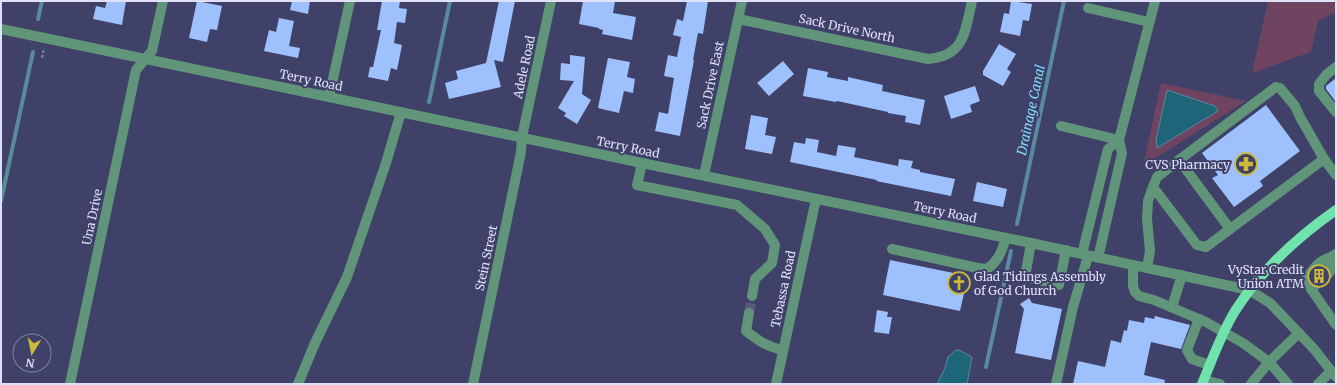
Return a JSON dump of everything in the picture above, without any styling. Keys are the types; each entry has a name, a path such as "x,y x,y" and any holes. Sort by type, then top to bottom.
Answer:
{"main road":[{"path":"1203,382 1209,365 1234,313 1249,290 1289,247 1316,224 1335,212"}],"street":[{"name":"Una Drive","path":"70,384 136,70 152,51 163,1"},
{"path":"329,97 350,1"},
{"name":"Adele Road","path":"522,138 551,1"},
{"name":"Sack Drive East","path":"704,175 742,1"},
{"name":"Sack Drive North","path":"738,19 928,59 939,58 950,53 959,45 965,31 972,1"},
{"path":"1056,384 1073,307 1122,153 1119,140 1155,1"},
{"path":"1088,8 1149,22"},
{"name":"Terry Road","path":"1,29 1066,250 1133,266 1249,290 1270,303 1299,333 1334,374"},
{"path":"1336,67 1326,75 1319,84 1319,91 1336,112"},
{"path":"1147,268 1150,251 1147,219 1148,201 1157,177 1276,87 1280,88 1295,106 1324,159 1336,175"},
{"path":"298,384 315,343 347,277 386,163 400,112"},
{"path":"1061,126 1119,140"},
{"name":"Stein Street","path":"473,384 521,152 522,138"},
{"path":"1089,256 1108,149 1119,140"},
{"path":"1153,187 1197,245 1206,247 1324,159"},
{"path":"1179,160 1230,230"},
{"path":"642,163 637,185 737,205 765,229 775,246 772,263 755,279 752,296"},
{"name":"Tebassa Road","path":"776,384 816,199"},
{"path":"892,248 987,269 998,259 1006,238"},
{"path":"1031,243 1025,277 1059,285 1066,250"},
{"path":"1333,256 1330,272 1311,289 1336,325"},
{"path":"1133,266 1133,286 1135,292 1139,296 1154,300 1206,322 1243,343 1269,362 1288,384"},
{"path":"1172,307 1182,275"},
{"path":"749,313 746,331 760,342 771,348 783,350"},
{"path":"1199,319 1187,350 1192,359 1209,365"},
{"path":"1251,384 1269,362 1299,333"},
{"path":"1318,384 1334,374"},
{"path":"1203,382 1220,384"}],"shaded area":[{"path":"1268,1 1336,1 1336,12 1318,21 1311,52 1252,73"},
{"path":"1161,83 1246,101 1143,166"}],"water":[{"path":"1167,90 1215,106 1218,111 1157,148 1156,140"},
{"path":"956,350 959,350 972,357 967,384 937,384 945,368 948,357"}],"building":[{"path":"107,1 126,1 122,25 93,19 96,6 105,8"},
{"path":"197,1 222,6 217,30 210,29 207,42 189,38"},
{"path":"292,1 310,1 308,14 290,10"},
{"path":"382,1 400,1 399,8 407,9 405,23 397,22 394,43 402,45 397,70 391,68 388,81 368,77 370,67 373,67 381,30 377,30"},
{"path":"499,1 515,1 503,62 494,60 501,87 449,99 445,83 458,79 456,71 486,63"},
{"path":"583,1 615,1 613,13 636,17 632,40 602,34 603,30 599,28 579,24"},
{"path":"687,1 708,1 703,34 698,33 680,136 655,131 659,112 668,114 674,78 664,76 668,55 677,57 681,37 673,35 677,19 683,21"},
{"path":"1011,1 1032,4 1029,21 1023,20 1020,36 1000,32 1004,13 1009,14"},
{"path":"279,18 294,21 289,46 300,48 298,58 264,51 269,30 276,32"},
{"path":"999,44 1016,54 1007,69 1011,72 1003,86 983,75 983,71"},
{"path":"570,55 585,57 582,94 591,100 577,124 564,116 566,113 558,108 574,81 560,80 561,63 570,64"},
{"path":"608,58 630,62 627,77 635,79 633,93 624,91 619,113 598,108"},
{"path":"783,61 794,74 769,96 757,83"},
{"path":"808,68 828,72 827,77 848,81 848,77 883,85 882,91 925,100 920,125 905,122 906,116 837,101 803,96"},
{"path":"1336,78 1336,102 1326,89 1326,86"},
{"path":"975,86 980,101 970,105 972,112 951,119 944,96"},
{"name":"CVS Pharmacy","path":"1266,105 1300,151 1260,181 1263,186 1234,207 1212,178 1218,175 1202,153"},
{"path":"751,115 768,118 765,135 776,137 772,154 745,149"},
{"path":"806,138 819,140 817,152 836,156 838,145 856,148 854,157 898,166 899,159 913,161 911,168 920,170 920,172 955,179 951,196 790,162 794,142 805,144"},
{"path":"977,182 1007,189 1003,207 973,201"},
{"path":"890,260 968,276 960,311 883,295"},
{"path":"1029,298 1032,303 1062,309 1051,360 1015,353 1024,309 1020,304"},
{"path":"877,310 888,312 887,317 892,317 889,334 874,332"},
{"path":"1155,316 1190,325 1181,349 1151,342 1144,375 1165,380 1164,384 1073,384 1078,361 1105,367 1111,340 1121,343 1124,330 1127,331 1129,320 1144,323 1145,317 1154,319"}],"waterway":[{"name":"Drainage Canal","path":"38,19 42,1"},
{"path":"429,102 450,1"},
{"name":"Drainage Canal","path":"1017,224 1064,1"},
{"path":"1,201 33,52"},
{"name":"Drainage Canal","path":"986,367 1011,251"}],"tunnel":[{"path":"749,313 752,296"}],"place":[{"name":"CVS Pharmacy","path":"1246,164"},
{"name":"VyStar Credit Union ATM","path":"1319,276"},
{"name":"Glad Tidings Assembly of God Church","path":"959,283"}]}
